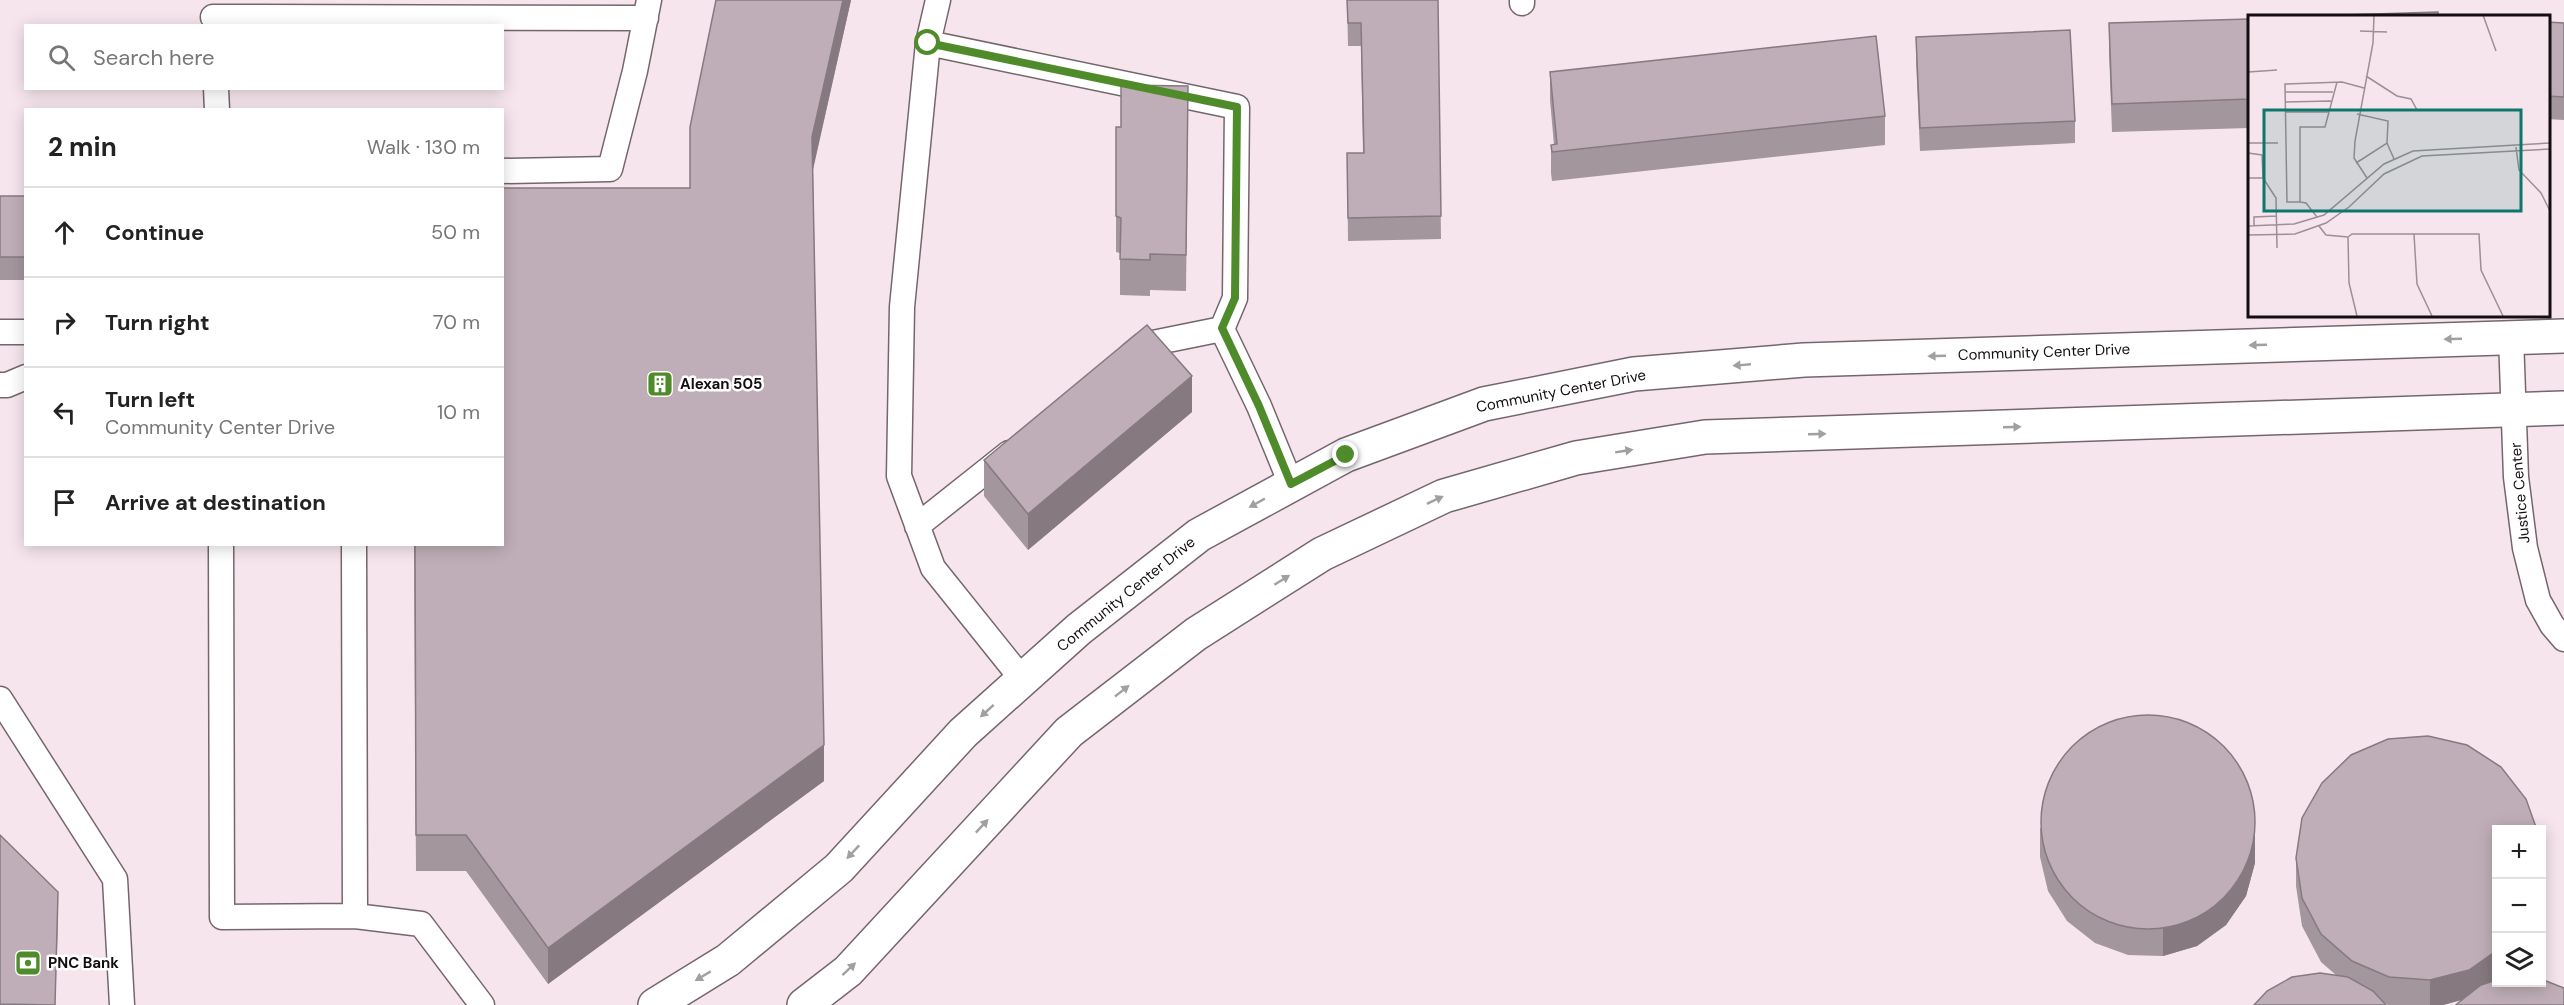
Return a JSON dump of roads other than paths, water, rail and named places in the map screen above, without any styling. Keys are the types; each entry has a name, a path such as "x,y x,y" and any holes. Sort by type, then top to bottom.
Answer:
{"main road":[{"name":"Community Center Drive","path":"655,1005 728,960 839,868 963,733 1079,629 1199,535 1346,455 1484,404 1634,374 1804,360 2564,336"},
{"path":"804,1005 848,971 1069,732 1196,634 1322,554 1444,496 1576,458 1705,437 2564,408"}],"lane":[{"path":"938,0 928,43 902,307 899,476 933,568 1022,679"},
{"path":"213,14 647,9 635,70 610,170 504,171"},
{"path":"928,43 1237,107 1235,298 1222,328 1259,406 1291,484"},
{"path":"216,90 217,108"},
{"path":"1116,366 1143,345 1222,328"},
{"path":"0,332 24,332"},
{"name":"Justice Center","path":"2511,337 2516,477 2526,556 2538,600 2552,625 2564,639"},
{"path":"917,526 1026,439"},
{"path":"221,546 222,917 355,916 421,924 482,1005"},
{"path":"354,546 355,916"},
{"path":"0,699 115,879 122,1005"}],"place":[{"name":"Alexan 505","path":"660,384"},
{"name":"PNC Bank","path":"28,963"}]}
